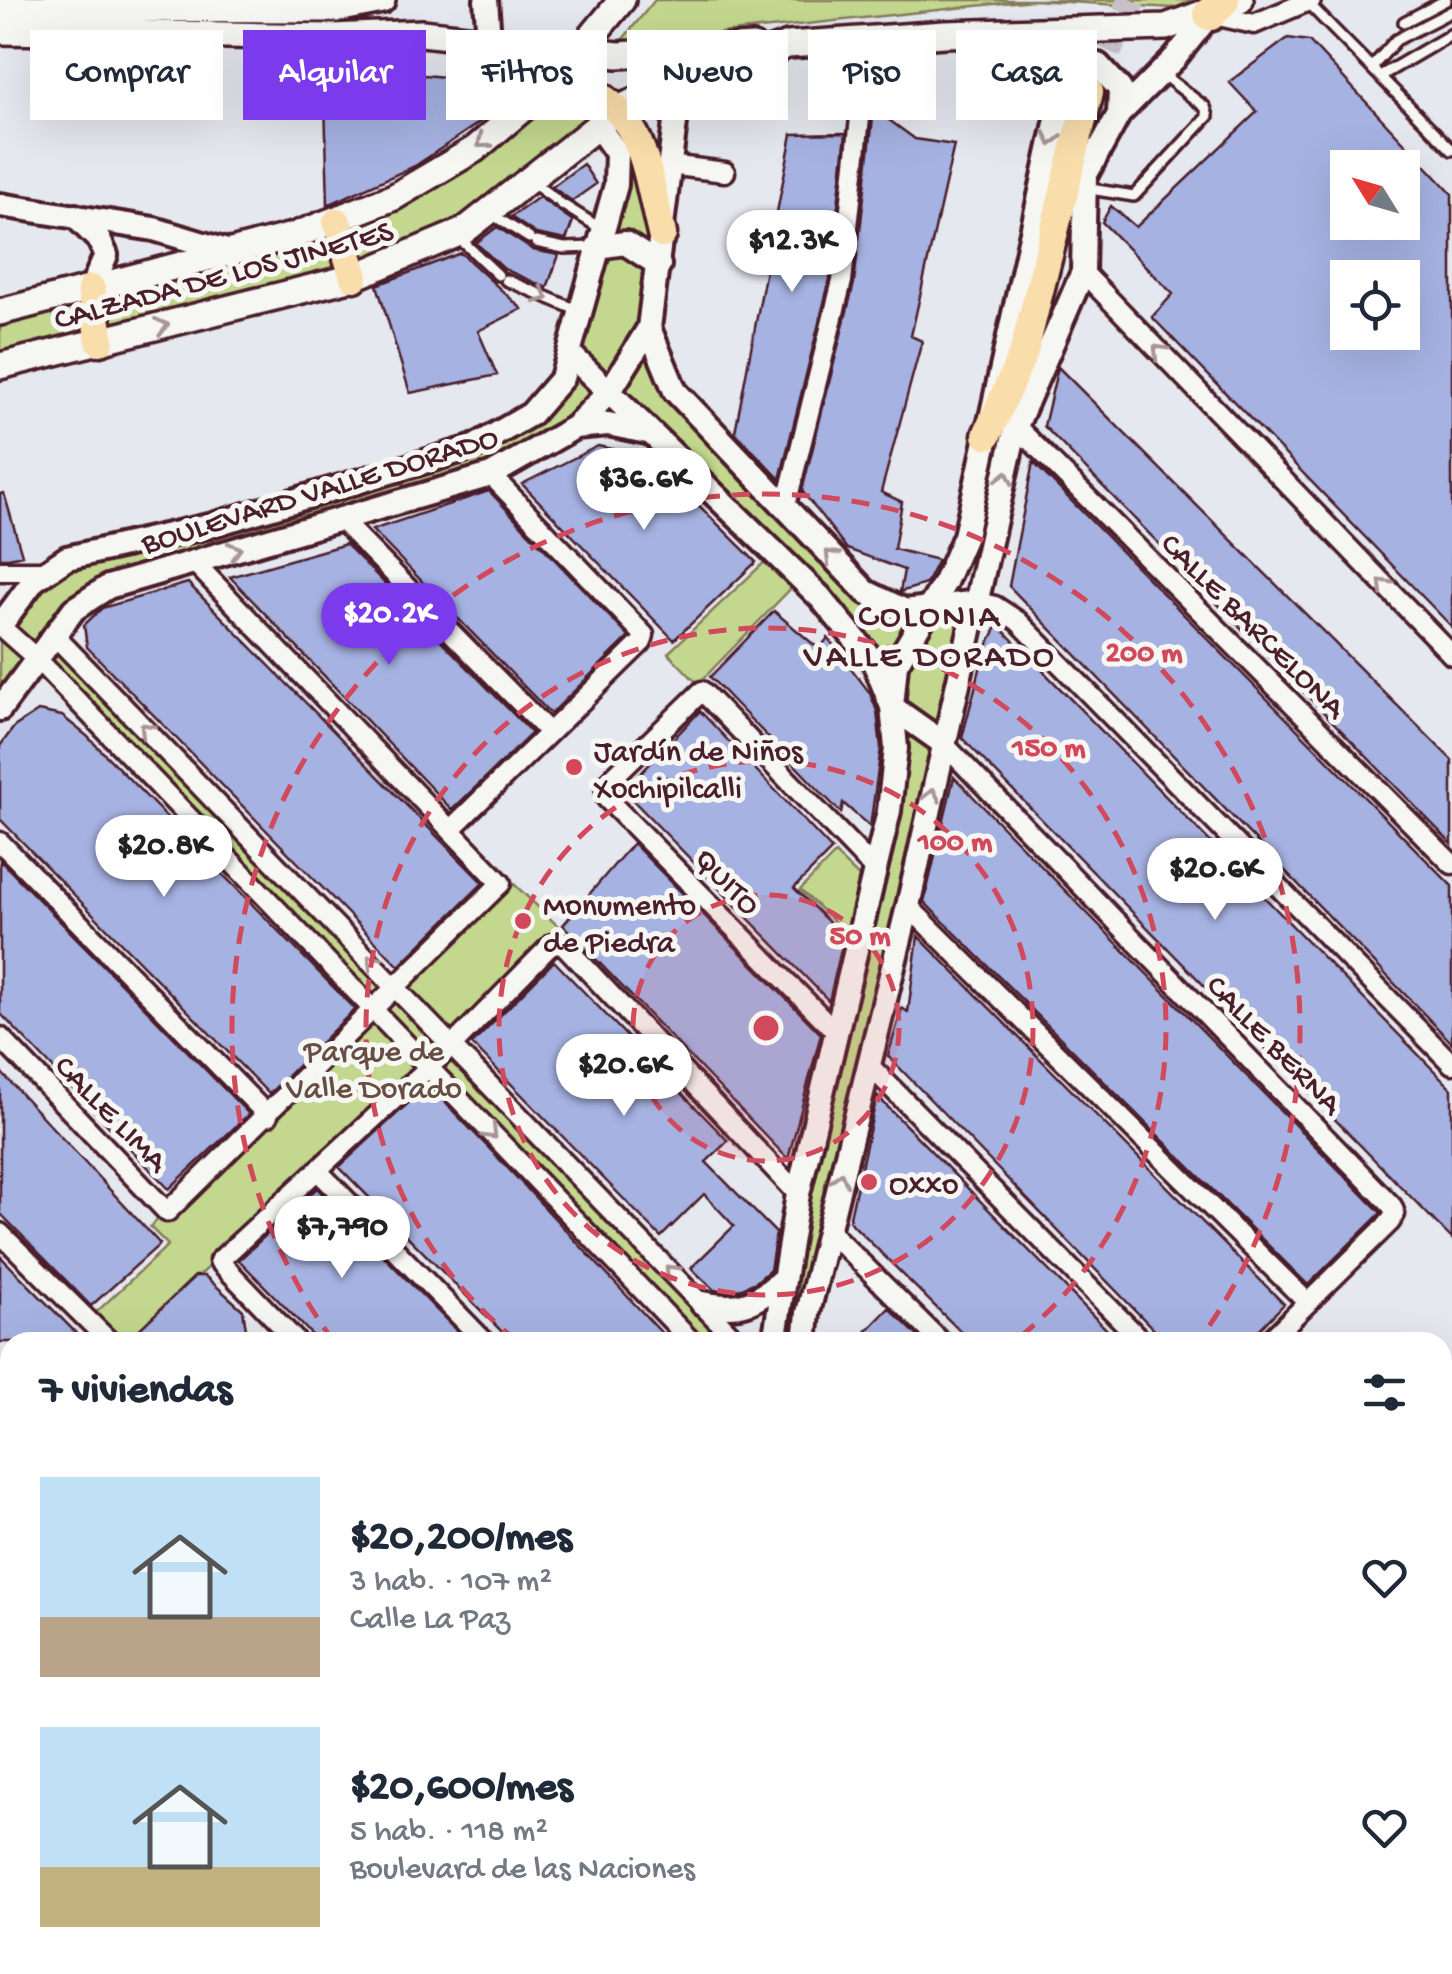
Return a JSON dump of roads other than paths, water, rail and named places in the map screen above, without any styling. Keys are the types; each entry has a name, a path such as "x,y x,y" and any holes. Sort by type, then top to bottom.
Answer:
{"main road":[{"path":"0,8 337,9 382,0"},
{"name":"CALZADA DE LOS JINETES","path":"598,30 622,0"},
{"name":"CALZADA DE LOS JINETES","path":"1097,31 1166,28 1240,0"},
{"path":"0,31 333,37 446,35"},
{"name":"CALZADA DE LOS JINETES","path":"788,45 956,34"},
{"name":"CALZADA DE LOS JINETES","path":"0,366 354,278 456,235 530,182 608,117 627,108"},
{"path":"608,117 644,161 662,234"},
{"name":"CALZADA DE LOS JINETES","path":"0,312 337,222 432,177 475,149 509,120"},
{"path":"987,434 1024,351 1071,120"},
{"path":"337,222 354,278"},
{"path":"91,289 100,341"}],"street":[{"path":"486,0 488,30"},
{"path":"807,1332 827,1228 908,906 1016,426 1082,272 1082,188 1098,148 1119,114 1216,7 1254,24 1309,1"},
{"path":"1097,65 1120,89 1119,114"},
{"name":"BOULEVARD VALLE DORADO","path":"0,626 44,571 97,548 209,526 474,447 520,422 552,395 570,354 578,310 616,185 617,153 608,117"},
{"name":"BOULEVARD VALLE DORADO","path":"0,709 74,610 108,587 491,475 575,427 610,390 648,328 660,265 675,120"},
{"path":"785,509 842,282 860,120"},
{"path":"669,165 725,172"},
{"path":"0,205 154,230 227,251"},
{"path":"75,216 99,240 106,256 91,289"},
{"path":"600,238 625,243 660,265"},
{"path":"1082,272 1452,655"},
{"path":"648,328 671,386 866,592 905,610 978,602 995,606 1018,621 1452,1064"},
{"path":"570,354 820,597 874,662 892,706 943,743"},
{"path":"575,427 608,424 646,432"},
{"name":"CALLE BARCELONA","path":"1016,426 1452,864"},
{"path":"776,1332 798,1194 876,871 896,748 892,706 902,648 928,609 964,536 987,434"},
{"path":"194,562 450,830 642,642 644,635 491,475"},
{"path":"341,520 548,731"},
{"path":"97,548 108,587"},
{"path":"0,570 44,571"},
{"path":"0,626 36,658 682,1332"},
{"path":"53,634 399,987 729,1332"},
{"name":"QUITO","path":"838,1033 608,799 605,784 702,691 876,871"},
{"name":"CALLE BERNA","path":"943,743 1392,1206 1395,1214 1390,1222 1278,1332"},
{"name":"CALLE LIMA","path":"0,1036 166,1212 374,1013 500,882 450,830"},
{"path":"0,842 268,1116"},
{"path":"908,906 1308,1303"},
{"path":"286,1332 219,1261 453,1045 558,942 798,1194"},
{"path":"870,1066 1134,1332"},
{"path":"318,1170 474,1332"},
{"path":"827,1228 931,1332"},
{"path":"0,1232 100,1332"},
{"path":"702,1303 723,1308 750,1305 784,1278"}],"lane":[{"path":"1404,22 1446,0"},
{"path":"1309,1 1452,150"},
{"path":"1373,66 1396,40 1452,11"},
{"path":"1382,74 1452,34"},
{"path":"1082,188 1134,196 1208,116 1204,106 1160,72"},
{"path":"530,182 600,238"},
{"path":"490,212 532,240 564,248 600,238"},
{"path":"456,235 502,278 578,310"}],"tunnel":[{"path":"1097,74 1132,0"}],"place":[{"name":"Jardín de Niños Xochipilcalli","path":"574,767"},
{"name":"Monumento de Piedra","path":"523,921"},
{"name":"Oxxo","path":"869,1182"}],"district":[{"name":"COLONIA VALLE DORADO","path":"930,633"}],"park label":[{"name":"Parque de Valle Dorado","path":"374,1068"}]}
